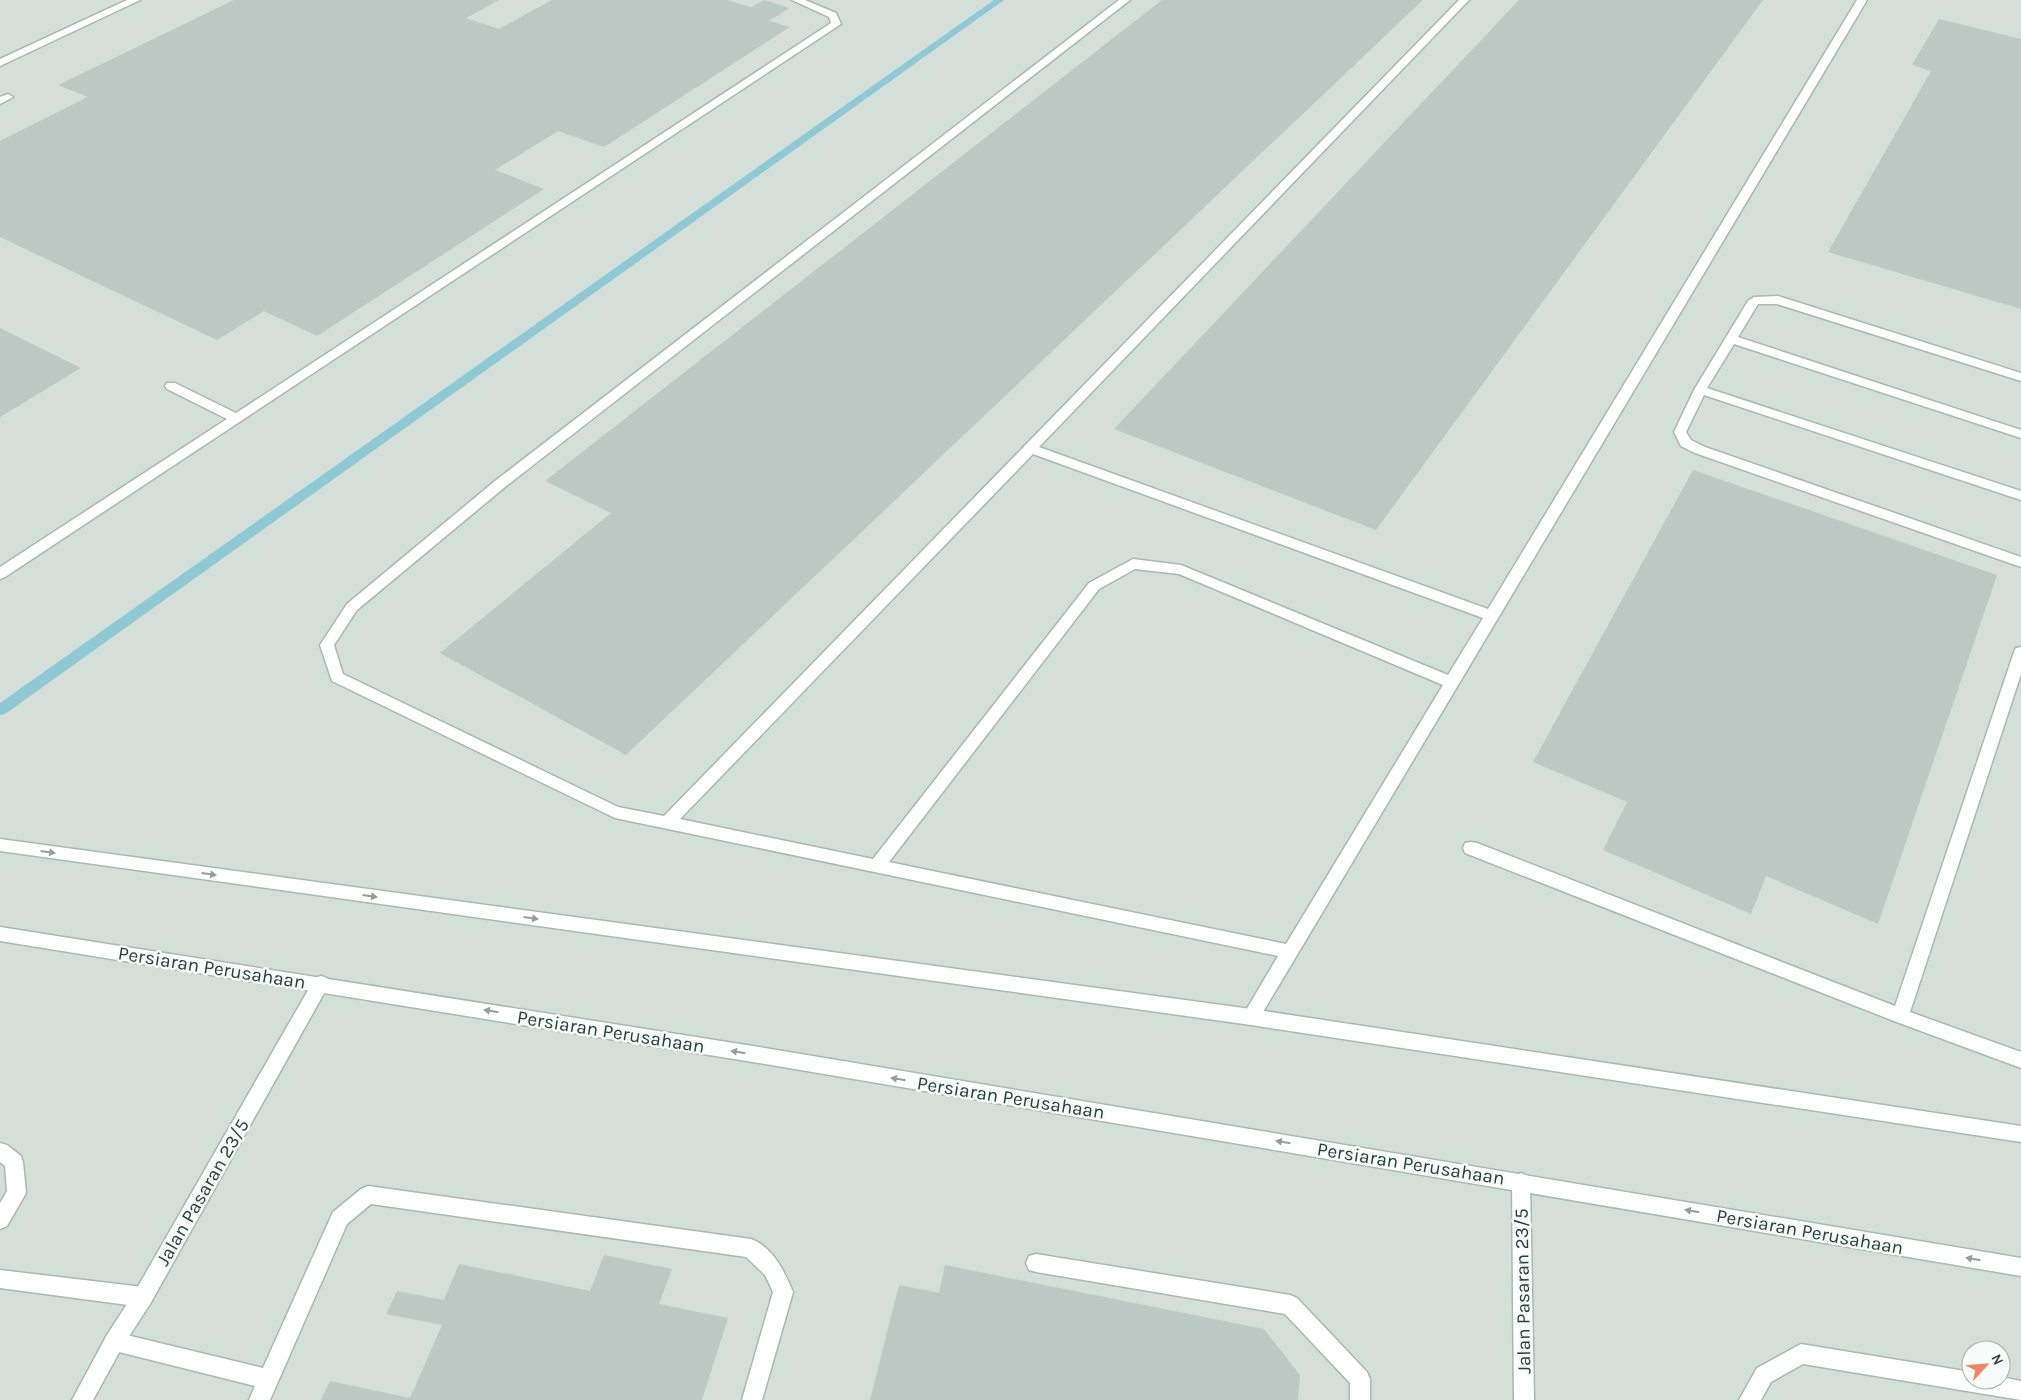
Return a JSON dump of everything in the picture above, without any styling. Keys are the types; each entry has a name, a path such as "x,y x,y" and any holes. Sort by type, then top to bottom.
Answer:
{"main road":[{"path":"0,62 136,0"},
{"path":"0,574 836,24 833,15 797,0"},
{"path":"1125,0 500,484 352,607 328,645 337,677 615,812 1291,952"},
{"path":"667,823 1464,0"},
{"path":"1251,1017 1862,0"},
{"path":"2021,377 1778,300 1754,302 1700,390 1680,432 1686,443 1709,453 2021,562"},
{"path":"1731,339 2021,434"},
{"path":"171,386 238,419"},
{"path":"1700,390 2021,496"},
{"path":"1030,448 1492,616"},
{"path":"876,867 1094,586 1133,564 1181,570 1452,683"},
{"path":"1900,1016 2021,652"},
{"path":"0,845 1251,1017 2021,1134"},
{"path":"1471,848 1900,1016 2021,1060"},
{"name":"Persiaran Perusahaan","path":"0,934 321,983 2021,1267"},
{"name":"Jalan Pasaran 23/5","path":"82,1400 114,1342 143,1297 321,983"},
{"path":"0,1151 14,1162 17,1193 0,1220"},
{"name":"Jalan Pasaran 23/5","path":"1521,1182 1524,1400"},
{"path":"259,1400 340,1218 368,1195 751,1248 772,1268 783,1292 752,1400"},
{"path":"1036,1263 1290,1305 1360,1379 1360,1400"},
{"path":"0,1278 143,1297"},
{"path":"114,1342 268,1379"},
{"path":"1749,1400 1764,1375 1800,1354 2021,1391"}],"shaded area":[{"path":"0,0 2021,0 2021,1400 0,1400"}],"building":[{"path":"234,0 499,0 466,18 499,29 552,0 727,0 751,7 764,0 789,8 769,21 790,27 604,147 558,131 495,170 544,189 317,336 264,311 217,340 0,237 0,141 88,97 58,85"},
{"path":"1162,0 1423,0 626,755 440,653 611,513 545,481"},
{"path":"1519,0 1763,0 1376,530 1114,429"},
{"path":"1939,19 2021,39 2021,309 1828,252 1931,71 1912,65"},
{"path":"0,328 81,368 0,417"},
{"path":"1693,470 1997,575 1878,924 1766,876 1751,914 1603,850 1627,802 1533,762"},
{"path":"604,1255 672,1269 659,1304 728,1318 702,1400 321,1400 330,1381 410,1398 442,1325 386,1314 397,1291 444,1300 459,1264 590,1291"},
{"path":"945,1265 1264,1329 1300,1375 1298,1400 870,1400 899,1285 939,1293"}],"waterway":[{"path":"0,710 1000,0"}]}
